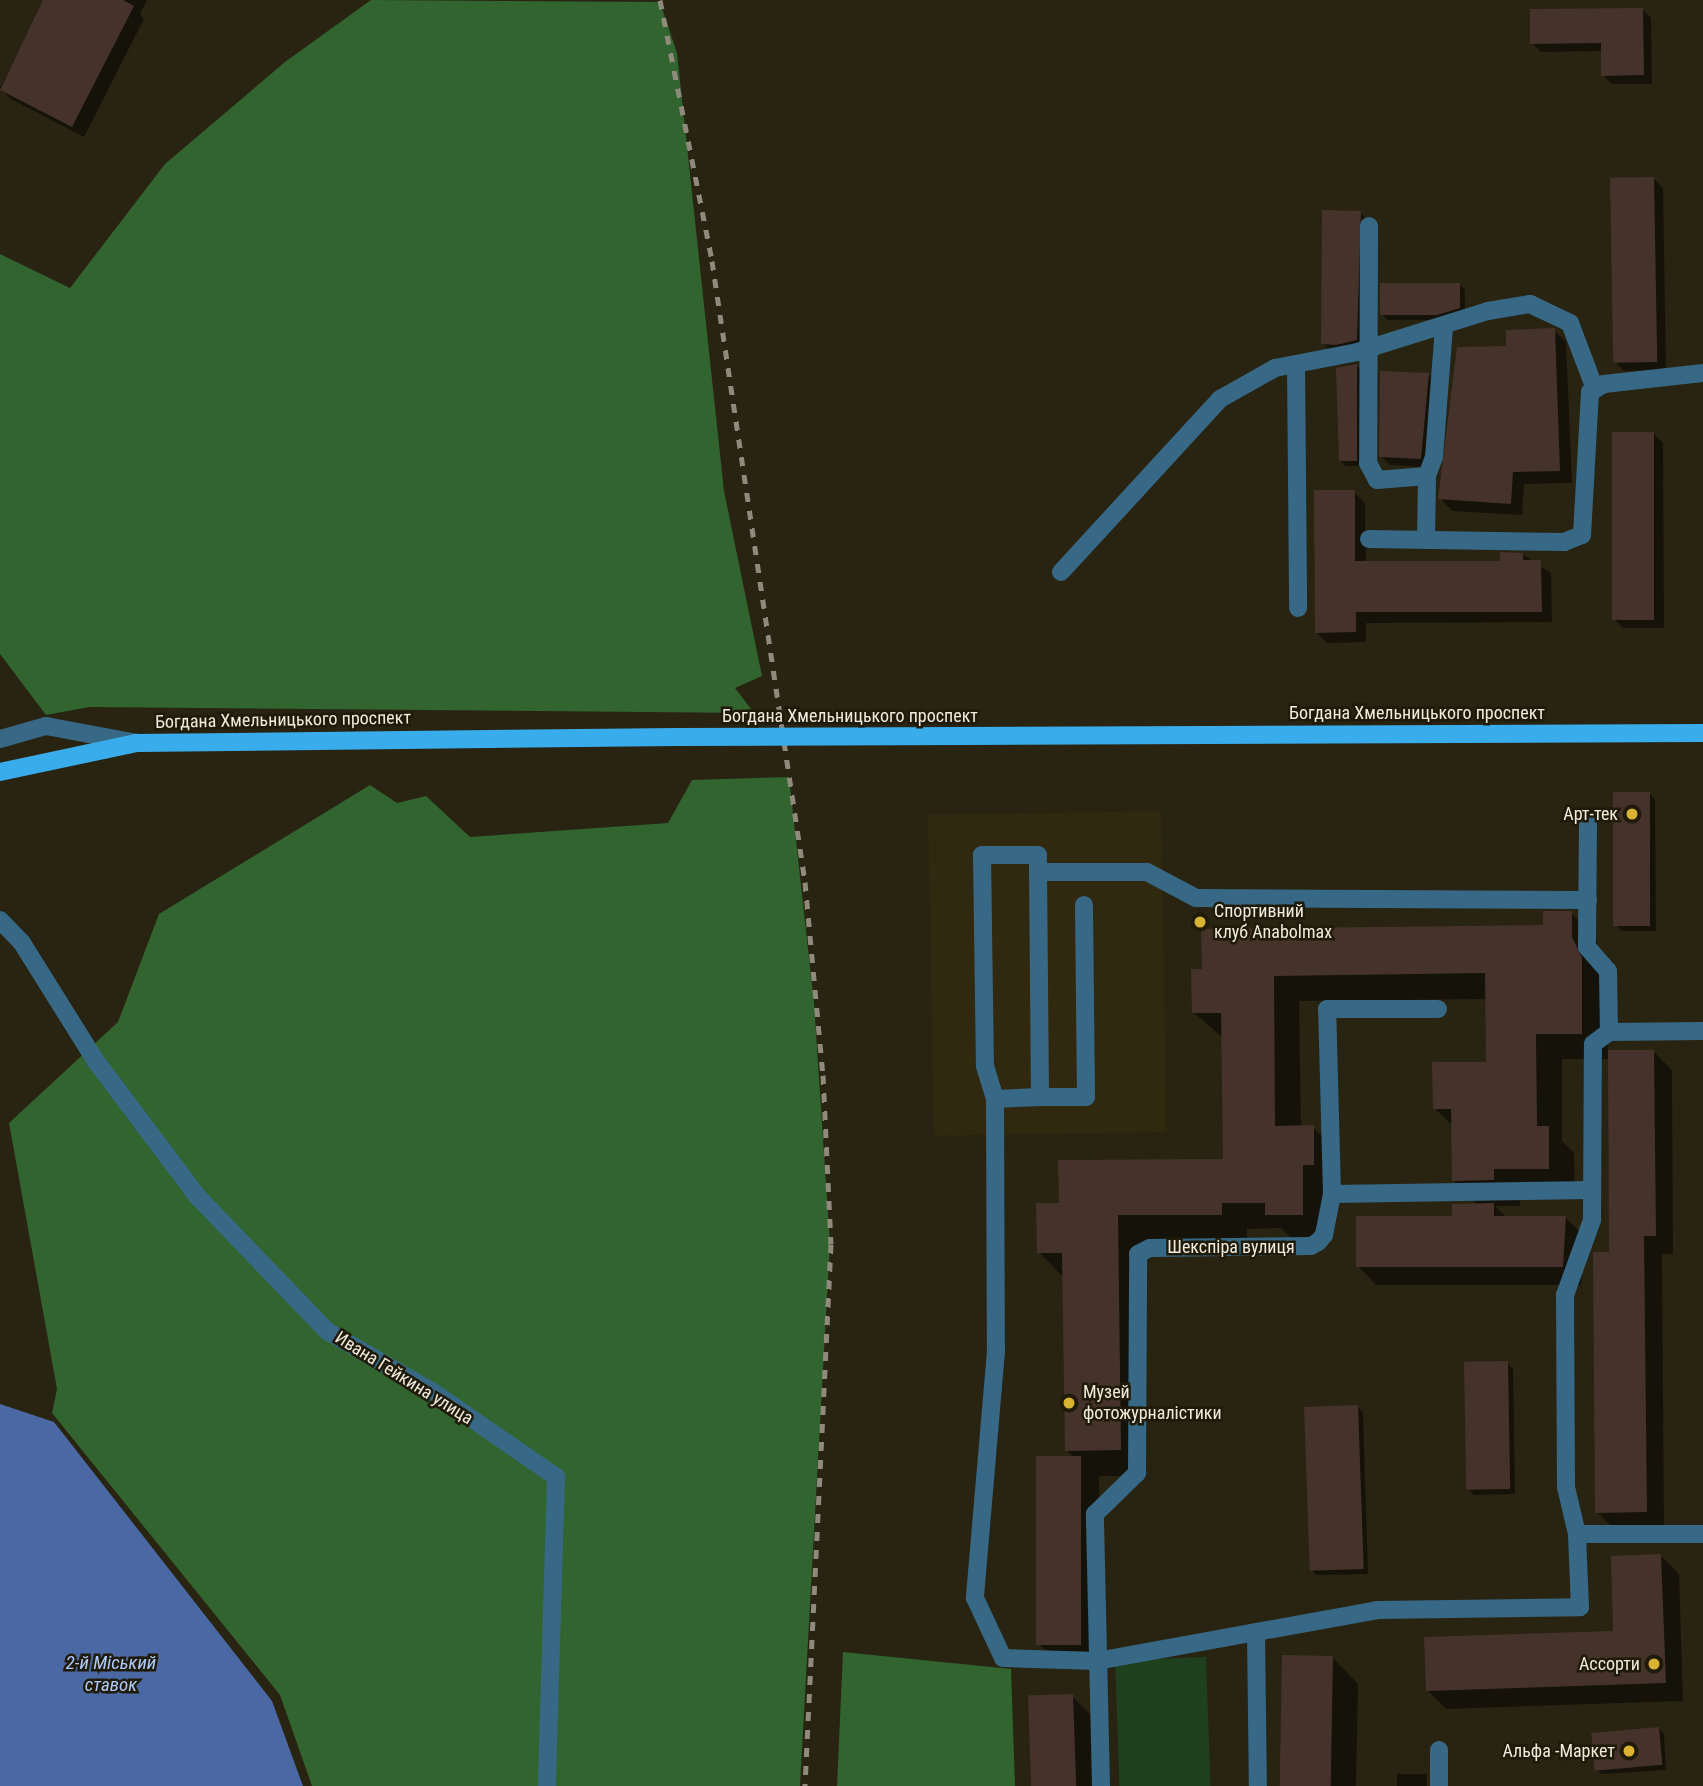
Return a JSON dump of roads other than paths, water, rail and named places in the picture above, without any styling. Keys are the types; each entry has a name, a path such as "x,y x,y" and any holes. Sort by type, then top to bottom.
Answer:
{"main road":[{"name":"Богдана Хмельницького проспект","path":"0,772 137,743 677,737 1703,733"}],"lane":[{"path":"1370,226 1368,463 1377,480 1427,476"},
{"path":"1061,572 1220,399 1275,368 1369,349 1488,311 1531,304 1570,323 1595,389"},
{"path":"1426,540 1427,476 1434,457 1444,327"},
{"path":"1296,364 1298,608"},
{"path":"1369,539 1564,542 1582,535 1590,392 1604,384 1703,373"},
{"path":"0,739 46,726 137,743"},
{"path":"1588,824 1587,947 1608,971 1609,1032"},
{"path":"1040,1097 1038,855 982,855 985,1066 995,1099 996,1351 975,1598 1003,1658 1097,1661 1377,1610 1580,1607 1577,1534 1566,1487 1565,1296 1592,1220 1593,1044 1609,1032 1703,1031"},
{"path":"1038,872 1147,872 1196,898 1588,900"},
{"path":"995,1099 1086,1097 1084,905"},
{"name":"Ивана Гейкина улица","path":"0,920 22,943 95,1060 198,1197 327,1331 433,1392 556,1477 547,1786"},
{"name":"Шекспіра вулиця","path":"1101,1786 1094,1514 1137,1473 1139,1254 1150,1248 1311,1246 1324,1235 1332,1194 1327,1009 1438,1009"},
{"path":"1332,1194 1592,1190"},
{"path":"1577,1534 1703,1534"},
{"path":"1256,1633 1258,1786"},
{"path":"1439,1750 1439,1786"}],"water":[{"name":"2-й Міський ставок","path":"0,1404 54,1422 272,1701 303,1786 0,1786"}],"railway":[{"path":"660,0 712,261 805,882 823,1075 831,1244 805,1786"}],"place":[{"name":"Арт-тек","path":"1632,814"},
{"name":"Спортивний клуб Anabolmax","path":"1200,922"},
{"name":"Музей фотожурналістики","path":"1069,1403"},
{"name":"Ассорти","path":"1654,1664"},
{"name":"Альфа -Маркет","path":"1629,1751"}]}
